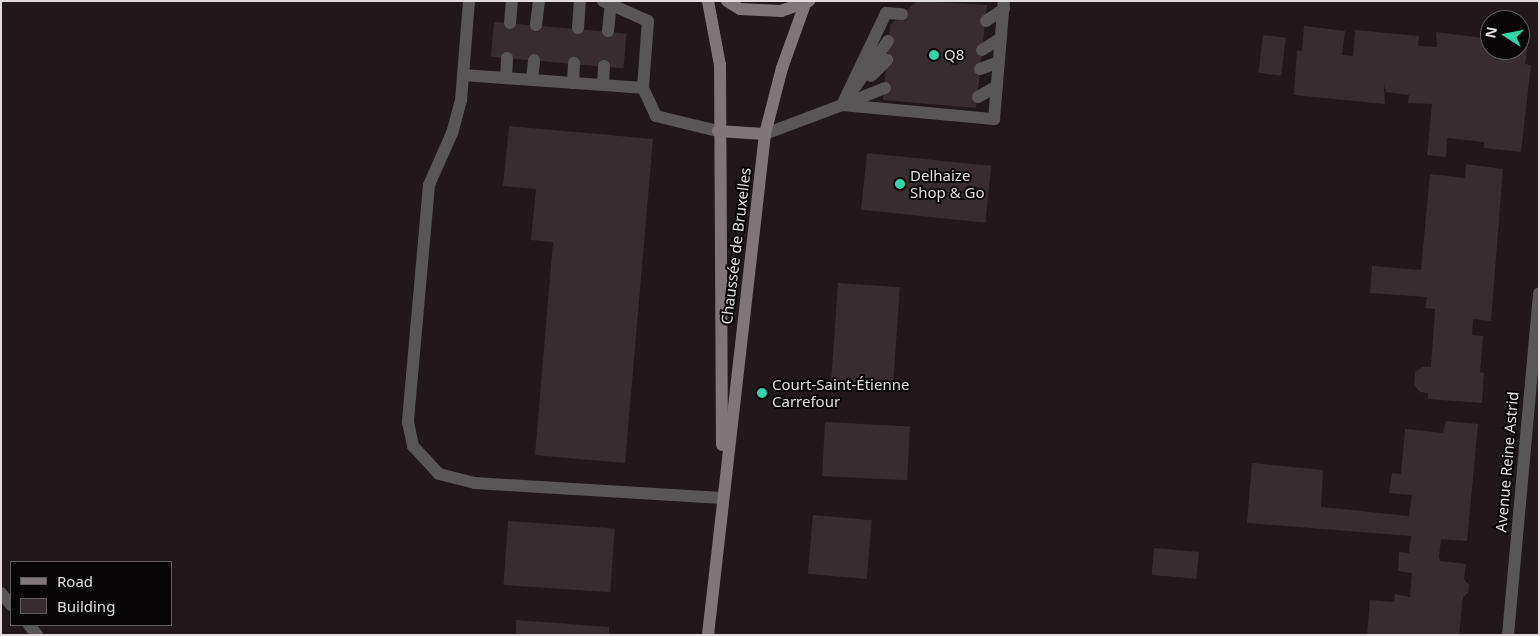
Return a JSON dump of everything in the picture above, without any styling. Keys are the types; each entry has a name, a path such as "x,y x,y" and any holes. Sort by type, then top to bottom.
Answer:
{"main road":[{"name":"Chaussée de Bruxelles","path":"708,1 720,65 718,130 722,498"},
{"path":"727,1 740,9 781,11 807,2"},
{"name":"Chaussée de Bruxelles","path":"708,635 722,498 765,134 782,68 807,2"},
{"path":"718,130 765,134"}],"street":[{"path":"469,1 463,75 452,133 429,185 408,422 413,446 439,474 474,483 722,498"},
{"path":"510,23 512,1"},
{"path":"536,25 538,1"},
{"path":"578,28 580,1"},
{"path":"608,31 607,2 648,21 643,88 656,116 718,130"},
{"path":"842,106 994,120 1004,5"},
{"path":"986,21 1004,5"},
{"path":"842,106 886,13 902,14"},
{"path":"982,50 1001,38"},
{"path":"842,106 888,41"},
{"path":"506,78 507,58"},
{"path":"532,80 534,60"},
{"path":"842,106 887,60"},
{"path":"980,69 999,62"},
{"path":"572,83 574,63"},
{"path":"603,85 604,66"},
{"path":"463,75 643,88"},
{"path":"978,97 997,86"},
{"path":"765,134 842,106 884,88"},
{"name":"Avenue Reine Astrid","path":"1508,635 1539,293"},
{"path":"1,594 10,604"}],"building":[{"name":"Q8","path":"917,1 987,5 976,108 883,100 890,25"},
{"path":"494,22 626,34 623,68 491,57"},
{"path":"1304,26 1345,31 1342,55 1353,56 1355,30 1419,36 1418,46 1437,47 1436,32 1480,38 1480,60 1526,60 1525,64 1531,65 1521,152 1484,148 1484,142 1447,138 1446,157 1427,155 1432,104 1408,103 1409,95 1386,92 1384,84 1385,104 1294,95 1297,50 1302,51"},
{"path":"1263,35 1286,38 1281,76 1258,73"},
{"path":"509,126 653,139 625,463 535,455 553,242 531,240 536,189 503,186"},
{"path":"867,153 991,166 985,223 861,210"},
{"path":"1466,164 1503,169 1491,321 1473,319 1472,335 1483,336 1480,372 1484,373 1482,403 1428,399 1428,393 1420,392 1414,385 1415,372 1422,367 1431,367 1435,309 1425,308 1427,297 1370,293 1372,266 1421,270 1430,174 1465,178"},
{"path":"838,283 900,287 893,385 831,381"},
{"path":"1446,421 1478,424 1467,541 1441,539 1439,557 1440,561 1466,564 1464,579 1469,585 1468,593 1463,597 1459,635 1367,635 1370,600 1394,602 1395,594 1410,597 1412,573 1398,571 1399,552 1409,553 1411,536 1247,523 1252,463 1323,470 1321,507 1409,516 1412,495 1389,493 1392,473 1401,474 1405,429 1443,433"},
{"path":"825,422 910,426 907,480 822,476"},
{"path":"813,515 872,520 867,579 808,574"},
{"path":"508,521 615,528 610,592 504,585"},
{"path":"1154,548 1199,552 1196,579 1152,575"},
{"path":"516,620 609,627 609,635 516,635"}],"place":[{"name":"Q8","path":"934,55"},
{"name":"Delhaize Shop & Go","path":"900,184"},
{"name":"Court-Saint-Étienne Carrefour","path":"762,393"}]}
